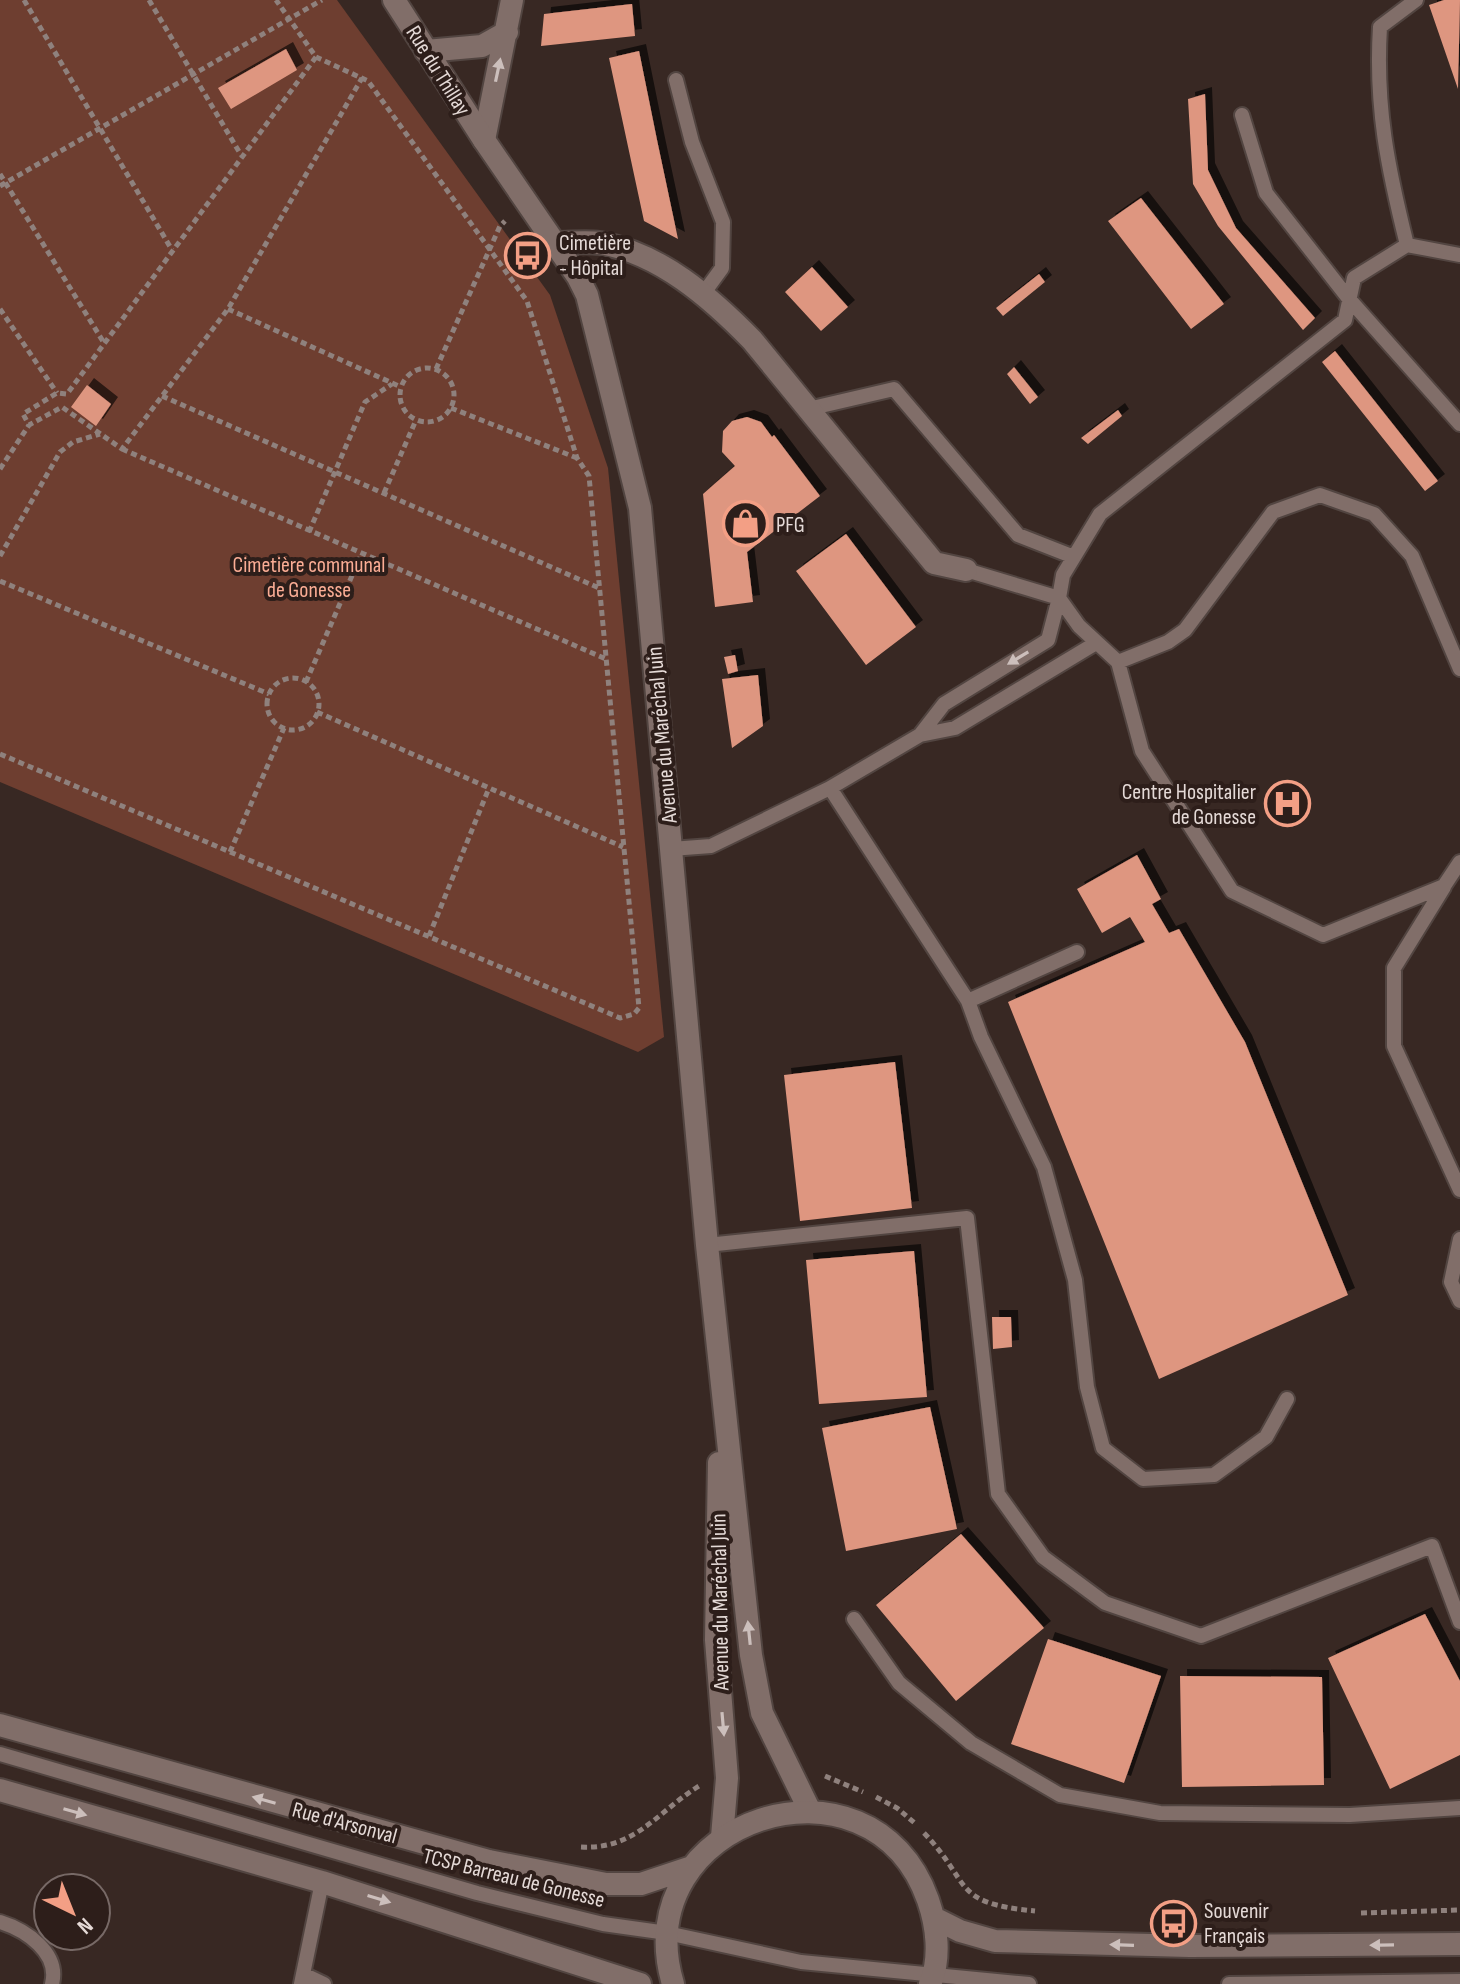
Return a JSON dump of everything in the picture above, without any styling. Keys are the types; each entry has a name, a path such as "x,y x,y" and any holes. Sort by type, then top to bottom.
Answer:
{"street":[{"name":"Rue du Thillay","path":"394,0 484,140"},
{"path":"484,140 512,0"},
{"path":"426,51 472,48 507,32"},
{"name":"Avenue du Maréchal Juin","path":"484,140 556,243 587,295 640,508 707,1245 751,1655 762,1713 783,1763 810,1811"},
{"path":"556,243 600,243 646,259 703,294 752,340 934,563 966,570"},
{"name":"Avenue du Maréchal Juin","path":"720,1366 716,1640 727,1778 722,1837"},
{"name":"Rue d'Arsonval","path":"0,1725 503,1864 606,1884 641,1884 692,1867"},
{"path":"0,1790 322,1882 640,1984"},
{"path":"673,1984 668,1967 667,1933 675,1898 692,1867 722,1837 749,1821 779,1812 810,1811 844,1817 876,1832 902,1855 916,1875 934,1918 937,1946 932,1980"},
{"path":"934,1918 960,1931 995,1941 1190,1946 1460,1944"}],"lane":[{"path":"1407,245 1384,153 1377,67 1380,27 1416,0"},
{"path":"676,80 692,142 723,222 722,268 703,294"},
{"path":"1242,115 1266,193 1349,299 1460,424"},
{"path":"920,735 944,704 1048,640 1063,575 1100,514 1345,320 1354,278 1407,245 1460,255"},
{"path":"808,409 894,389 1018,535 1074,557"},
{"path":"1118,662 1168,642 1185,630 1273,512 1320,495 1374,514 1412,556 1460,669"},
{"path":"966,570 1059,598 1096,643 1118,662 1142,751 1232,891 1323,935 1444,886"},
{"path":"671,849 711,846 830,788 920,735 955,728 1096,643"},
{"path":"830,788 968,1001 981,1037 1044,1167 1075,1280 1087,1387 1103,1448 1143,1479 1214,1475 1266,1437 1287,1399"},
{"path":"1460,862 1394,968 1394,1046 1460,1190"},
{"path":"968,1001 1077,952"},
{"path":"707,1245 967,1218 998,1494 1043,1557 1105,1603 1201,1636 1432,1546 1460,1622"},
{"path":"1460,1239 1451,1282 1460,1301"},
{"path":"854,1619 899,1683 971,1743 1060,1795 1160,1813 1350,1815 1460,1808"},
{"name":"TCSP Barreau de Gonesse","path":"0,1754 477,1893 603,1924 667,1933 801,1962 932,1980 1029,1984"},
{"path":"322,1882 302,1979 324,1984"},
{"path":"0,1922 30,1934 45,1951 54,1975 52,1984"},
{"path":"1229,1984 1460,1981"}],"path":[{"path":"24,0 172,250"},
{"path":"149,0 241,155"},
{"path":"0,754 620,1018 634,1014 639,1008 589,476 577,458 527,301 368,81 316,57 276,0"},
{"path":"3,185 322,0"},
{"path":"29,425 23,414 57,393 67,394 316,57"},
{"path":"122,449 228,309 362,78"},
{"path":"0,174 3,185 104,343"},
{"path":"436,369 500,226 527,201"},
{"path":"0,309 57,393"},
{"path":"228,309 401,387"},
{"path":"419,369 436,369 451,381 454,389 451,408 438,420 416,420 401,404 401,387 405,379 419,369"},
{"path":"309,532 365,402 393,383"},
{"path":"162,396 600,589"},
{"path":"0,469 29,425 62,407 122,449 606,659"},
{"path":"451,408 577,458"},
{"path":"384,493 416,420"},
{"path":"0,556 60,452 73,442 101,434"},
{"path":"306,682 361,555"},
{"path":"0,581 269,694"},
{"path":"281,681 306,682 317,695 317,712 300,729 284,728 271,718 267,702 269,694 281,681"},
{"path":"317,712 624,847"},
{"path":"230,852 284,728"},
{"path":"429,936 489,788"},
{"path":"817,1768 827,1778 897,1808 936,1846 956,1880 986,1904 1048,1911"},
{"path":"1351,1914 1460,1910"}],"green space":[{"name":"Cimetière communal de Gonesse","path":"0,0 337,0 550,295 608,468 664,1037 638,1052 0,782"}],"building":[{"path":"1444,0 1460,0 1458,89 1429,5"},
{"path":"632,4 635,36 541,46 544,14"},
{"path":"286,49 297,70 231,109 218,88"},
{"path":"639,51 678,239 644,221 609,58"},
{"path":"1205,94 1208,170 1236,228 1315,318 1303,330 1218,226 1193,184 1188,99"},
{"path":"1141,198 1224,304 1191,329 1108,221"},
{"path":"812,267 848,307 821,331 785,292"},
{"path":"1039,274 1045,282 1003,316 996,308"},
{"path":"1335,351 1438,481 1425,491 1322,362"},
{"path":"1014,367 1038,397 1030,404 1007,374"},
{"path":"87,385 111,404 96,426 71,407"},
{"path":"1118,410 1122,416 1088,444 1081,438"},
{"name":"PFG","path":"747,417 761,422 772,437 774,435 820,496 747,552 753,602 715,607 703,494 735,466 722,452 723,431 732,421"},
{"path":"846,534 916,627 866,665 796,571"},
{"path":"735,655 738,671 728,674 724,657"},
{"path":"758,675 763,726 732,748 722,679"},
{"path":"1137,855 1161,899 1152,904 1169,933 1179,929 1245,1042 1348,1295 1159,1379 1008,1002 1145,942 1130,917 1102,933 1077,889"},
{"path":"895,1062 912,1208 800,1221 784,1075"},
{"path":"914,1251 927,1397 819,1404 806,1260"},
{"path":"992,1317 1011,1317 1012,1347 993,1349"},
{"path":"930,1407 957,1529 846,1551 822,1428"},
{"path":"961,1534 1044,1628 956,1701 876,1605"},
{"path":"1425,1614 1460,1681 1460,1755 1390,1789 1328,1658"},
{"path":"1048,1639 1161,1676 1124,1783 1011,1744"},
{"path":"1180,1676 1322,1677 1324,1785 1182,1787"}],"place":[{"name":"Cimetière - Hôpital","path":"528,255"},
{"name":"PFG","path":"745,524"},
{"name":"Centre Hospitalier de Gonesse","path":"1287,804"},
{"name":"Souvenir Français","path":"1173,1923"}]}
